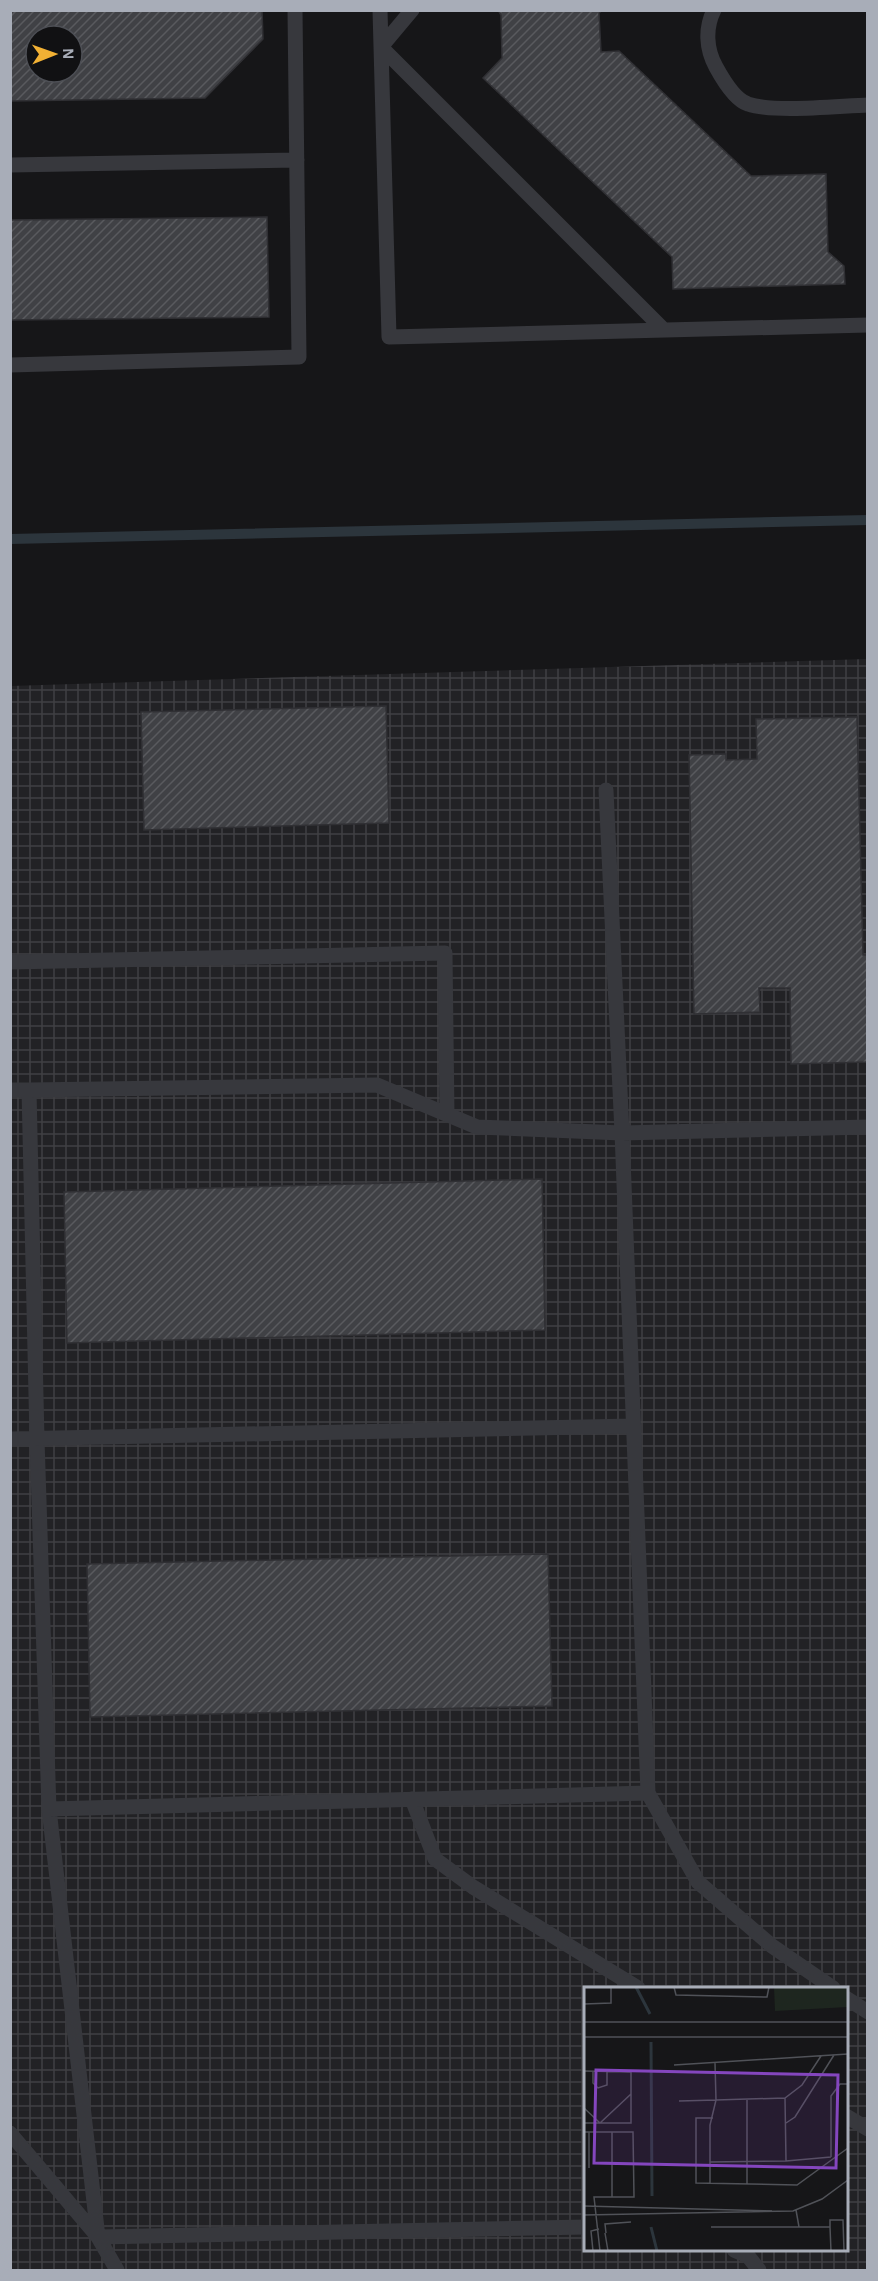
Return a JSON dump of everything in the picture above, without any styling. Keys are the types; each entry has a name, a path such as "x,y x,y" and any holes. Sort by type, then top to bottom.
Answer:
{"lane":[{"path":"10,365 299,357 295,10"},
{"path":"380,10 389,337 867,325"},
{"path":"381,47 411,10"},
{"path":"714,10 708,22 709,55 725,84 746,104 777,107 867,105"},
{"path":"381,47 664,330"},
{"path":"10,165 297,160"},
{"path":"606,790 648,1793 698,1882 772,1946 830,1987"},
{"path":"10,962 445,953 447,1115"},
{"path":"10,1090 377,1085 477,1127 622,1134 867,1127"},
{"path":"29,1090 37,1439 50,1809 98,2237"},
{"path":"10,1439 633,1426"},
{"path":"50,1809 648,1793"},
{"path":"412,1799 435,1859 473,1887 635,1987"},
{"path":"848,1999 867,2012"},
{"path":"848,2117 867,2129"},
{"path":"10,2133 98,2237 117,2271"},
{"path":"98,2237 584,2227"},
{"path":"736,2251 748,2256 759,2271"}],"shaded area":[{"path":"867,659 867,2270 11,2270 10,686"}],"building":[{"path":"10,10 262,10 263,39 205,98 10,101"},
{"path":"498,10 602,10 599,13 601,52 619,51 751,176 826,174 828,252 844,266 845,284 673,289 672,257 483,78 502,58 501,15"},
{"path":"267,217 269,317 10,320 10,220"},
{"path":"386,706 389,823 144,830 141,712"},
{"path":"857,717 863,955 868,955 868,1062 791,1064 790,988 759,988 760,1012 694,1014 689,755 726,754 726,760 757,759 756,719"},
{"path":"542,1179 545,1330 67,1343 64,1192"},
{"path":"548,1554 552,1706 90,1717 87,1564"}],"waterway":[{"path":"10,539 868,520"}]}
